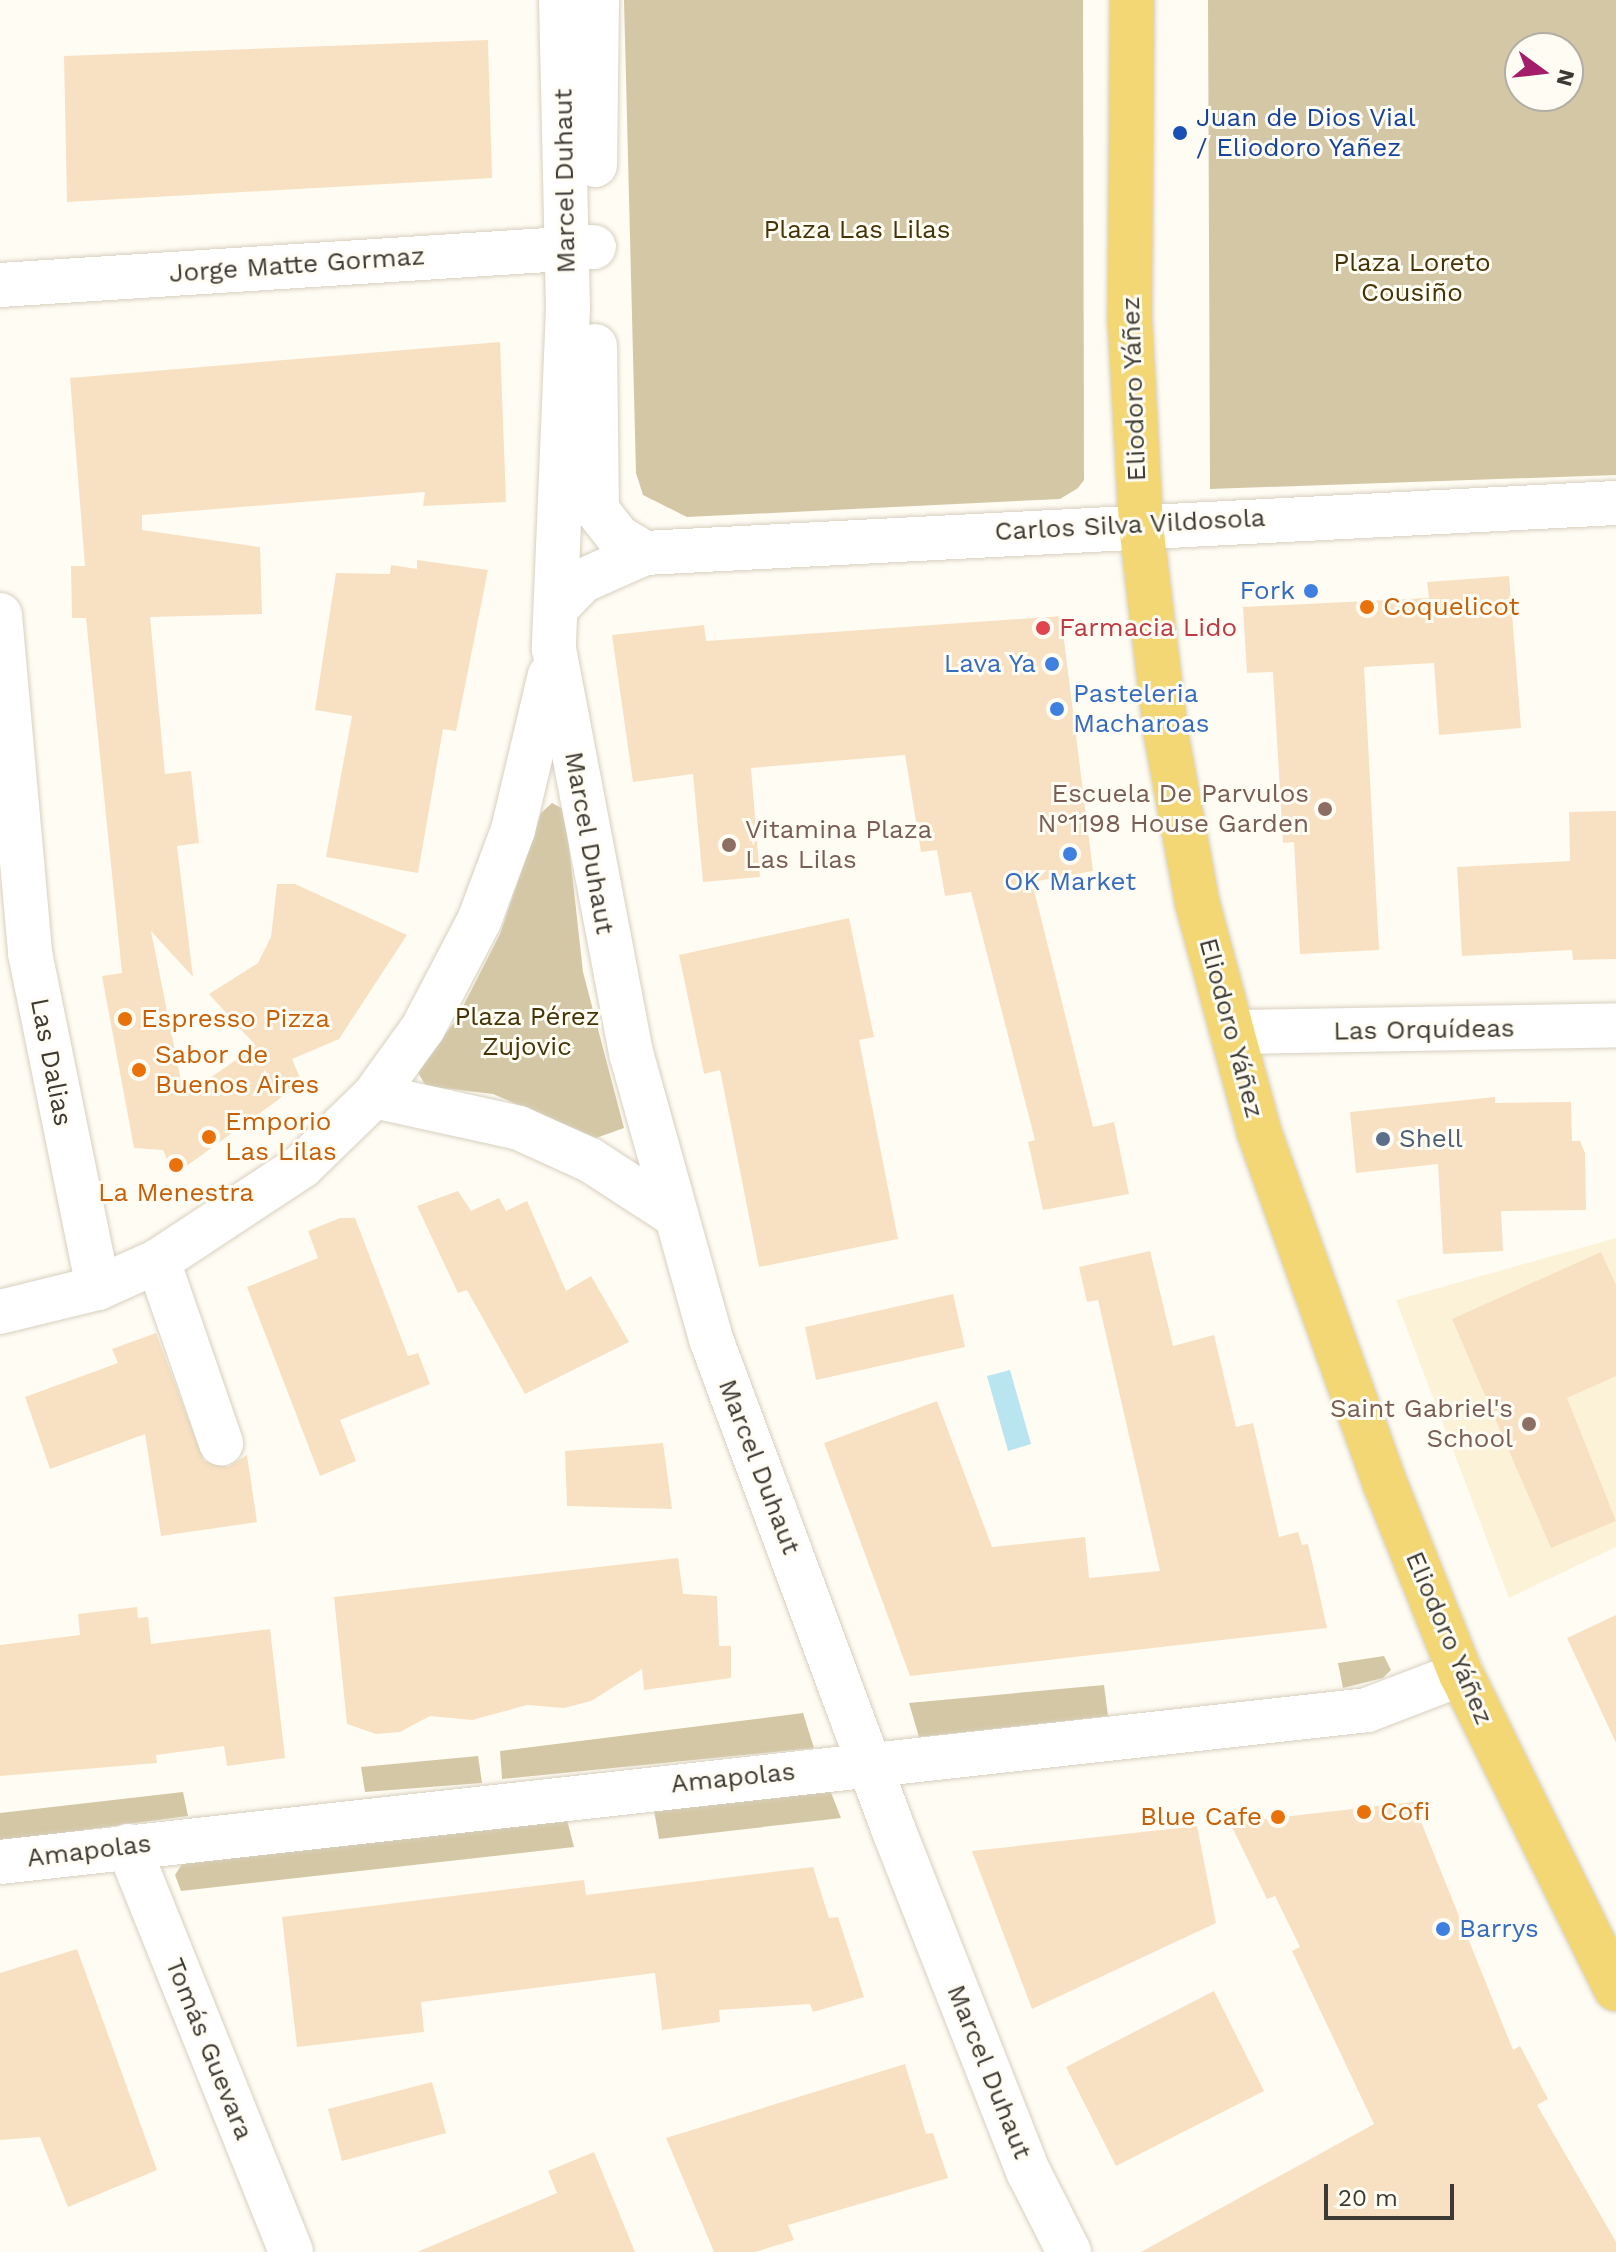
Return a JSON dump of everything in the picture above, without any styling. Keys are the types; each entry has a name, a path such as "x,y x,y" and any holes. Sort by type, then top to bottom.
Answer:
{"main road":[{"name":"Eliodoro Yáñez","path":"1132,0 1130,322 1141,525 1171,762 1232,1032 1313,1288 1461,1674 1616,1989"}],"street":[{"name":"Marcel Duhaut","path":"0,1312 98,1288 158,1261 302,1166 374,1096 453,976 497,877 554,649 558,606 580,248 561,0"},
{"path":"597,0 580,248 597,510 618,537 645,553"},
{"name":"Jorge Matte Gormaz","path":"0,285 580,248"},
{"name":"Carlos Silva Vildosola","path":"558,606 582,581 645,553 1141,525 1616,503"},
{"name":"Las Dalias","path":"0,615 8,834 98,1288"},
{"name":"Marcel Duhaut","path":"554,649 611,962 673,1214 711,1339 1029,2173 1069,2252"},
{"name":"Las Orquídeas","path":"1232,1032 1616,1025"},
{"path":"374,1096 519,1128 590,1160 673,1214"},
{"path":"158,1261 221,1443"},
{"name":"Amapolas","path":"0,1862 1367,1710 1461,1674"},
{"name":"Tomás Guevara","path":"128,1846 291,2252"}],"shaded area":[{"name":"Saint Gabriel's School","path":"1616,1238 1616,1547 1509,1598 1396,1300"}],"green space":[{"name":"Plaza Las Lilas","path":"624,0 1083,0 1084,480 1078,488 1060,499 687,517 643,495 636,473"},
{"name":"Plaza Loreto Cousiño","path":"1208,0 1616,0 1616,475 1210,489"},
{"name":"Plaza Pérez Zujovic","path":"552,803 565,810 583,972 624,1128 596,1138 493,1094 426,1086 417,1071 456,1020 500,934 541,813"},
{"path":"1384,1656 1391,1670 1383,1678 1343,1688 1338,1663"},
{"path":"1104,1685 1108,1716 919,1737 909,1703"},
{"path":"803,1713 814,1748 502,1779 500,1751"},
{"path":"478,1756 482,1783 365,1792 361,1767"},
{"path":"830,1790 841,1818 659,1839 654,1810"},
{"path":"183,1792 188,1816 0,1841 0,1813"},
{"path":"567,1820 574,1847 181,1891 175,1875 182,1864"}],"water":[{"path":"1010,1370 1031,1444 1008,1451 987,1376"}],"building":[{"path":"488,40 492,178 67,202 64,56"},
{"path":"500,342 506,502 423,506 425,492 142,515 142,530 260,547 262,614 150,617 165,774 191,771 199,843 177,846 193,977 151,931 184,1096 256,1046 209,994 258,963 271,937 277,884 295,884 407,935 339,1039 292,1059 300,1078 278,1100 174,1175 163,1150 134,1148 102,976 122,973 86,618 72,618 71,566 85,566 70,378"},
{"path":"417,560 488,570 456,731 443,729 418,873 326,857 352,716 315,710 336,573 390,574 391,565 417,569"},
{"path":"1509,576 1521,728 1439,735 1434,663 1364,667 1379,950 1300,954 1294,842 1283,843 1273,672 1247,673 1243,607 1429,598 1427,582"},
{"path":"1061,616 1093,871 1032,882 1093,1127 1114,1122 1129,1194 1043,1210 1028,1142 1035,1140 971,892 945,896 937,850 921,852 905,755 751,768 760,877 703,882 693,774 633,782 612,635 704,625 706,641"},
{"path":"1616,811 1616,959 1573,960 1572,950 1462,956 1457,867 1570,861 1569,812"},
{"path":"849,918 874,1037 859,1040 898,1239 759,1267 720,1070 704,1074 679,955"},
{"path":"1495,1097 1495,1103 1571,1102 1572,1141 1580,1141 1585,1153 1586,1210 1501,1211 1503,1251 1443,1254 1438,1164 1356,1173 1350,1112"},
{"path":"458,1191 471,1211 499,1198 506,1211 527,1201 566,1291 591,1276 629,1342 525,1394 467,1290 458,1293 417,1206"},
{"path":"340,1218 355,1218 408,1356 418,1353 430,1384 340,1420 356,1461 320,1476 247,1287 318,1258 308,1231"},
{"path":"1150,1251 1173,1346 1214,1335 1236,1427 1253,1423 1279,1537 1298,1532 1302,1545 1308,1544 1327,1628 910,1676 824,1443 937,1401 992,1547 1085,1537 1089,1578 1160,1571 1098,1300 1087,1302 1079,1267"},
{"path":"1601,1252 1616,1285 1616,1376 1567,1398 1616,1521 1551,1548 1452,1319"},
{"path":"953,1294 965,1347 816,1380 805,1327"},
{"path":"156,1333 204,1461 228,1467 247,1455 257,1522 161,1536 145,1434 50,1469 25,1397 118,1363 112,1349"},
{"path":"663,1443 672,1509 567,1506 565,1451"},
{"path":"678,1558 683,1594 717,1596 719,1646 731,1646 731,1678 644,1690 642,1669 591,1701 564,1708 527,1705 472,1720 430,1716 400,1732 376,1734 347,1724 334,1597"},
{"path":"137,1607 138,1618 148,1617 151,1644 270,1629 285,1758 227,1766 224,1746 156,1755 157,1763 0,1776 0,1645 80,1635 78,1614"},
{"path":"1616,1615 1616,1743 1567,1638"},
{"path":"1413,1802 1513,2050 1520,2046 1548,2099 1537,2105 1616,2242 1616,2252 1141,2252 1374,2124 1292,1951 1300,1947 1275,1896 1267,1899 1230,1823"},
{"path":"1197,1826 1216,1923 1032,2009 972,1851"},
{"path":"813,1867 829,1918 838,1917 864,1997 813,2012 810,2004 719,2010 720,2022 662,2030 655,1973 421,2002 424,2032 297,2047 282,1917 584,1880 586,1895"},
{"path":"77,1949 157,2170 68,2207 40,2137 0,2140 0,1973"},
{"path":"1214,1991 1264,2091 1116,2166 1066,2067"},
{"path":"905,2064 926,2134 933,2133 948,2178 788,2225 794,2240 755,2252 714,2252 666,2138"},
{"path":"432,2082 446,2133 342,2161 328,2109"},
{"path":"594,2152 635,2252 417,2252 557,2193 548,2171"}],"place":[{"name":"Juan de Dios Vial / Eliodoro Yañez","path":"1180,133"},
{"name":"Fork","path":"1311,591"},
{"name":"Coquelicot","path":"1367,607"},
{"name":"Farmacia Lido","path":"1043,628"},
{"name":"Lava Ya","path":"1052,664"},
{"name":"Pasteleria Macharoas","path":"1057,709"},
{"name":"Escuela De Parvulos N°1198 House Garden","path":"1325,809"},
{"name":"Vitamina Plaza Las Lilas","path":"729,845"},
{"name":"OK Market","path":"1070,854"},
{"name":"Espresso Pizza","path":"125,1019"},
{"name":"Sabor de Buenos Aires","path":"139,1070"},
{"name":"Emporio Las Lilas","path":"209,1137"},
{"name":"Shell","path":"1383,1139"},
{"name":"La Menestra","path":"176,1165"},
{"name":"Saint Gabriel's School","path":"1529,1424"},
{"name":"Cofi","path":"1364,1812"},
{"name":"Blue Cafe","path":"1278,1817"},
{"name":"Barrys","path":"1443,1929"}]}
